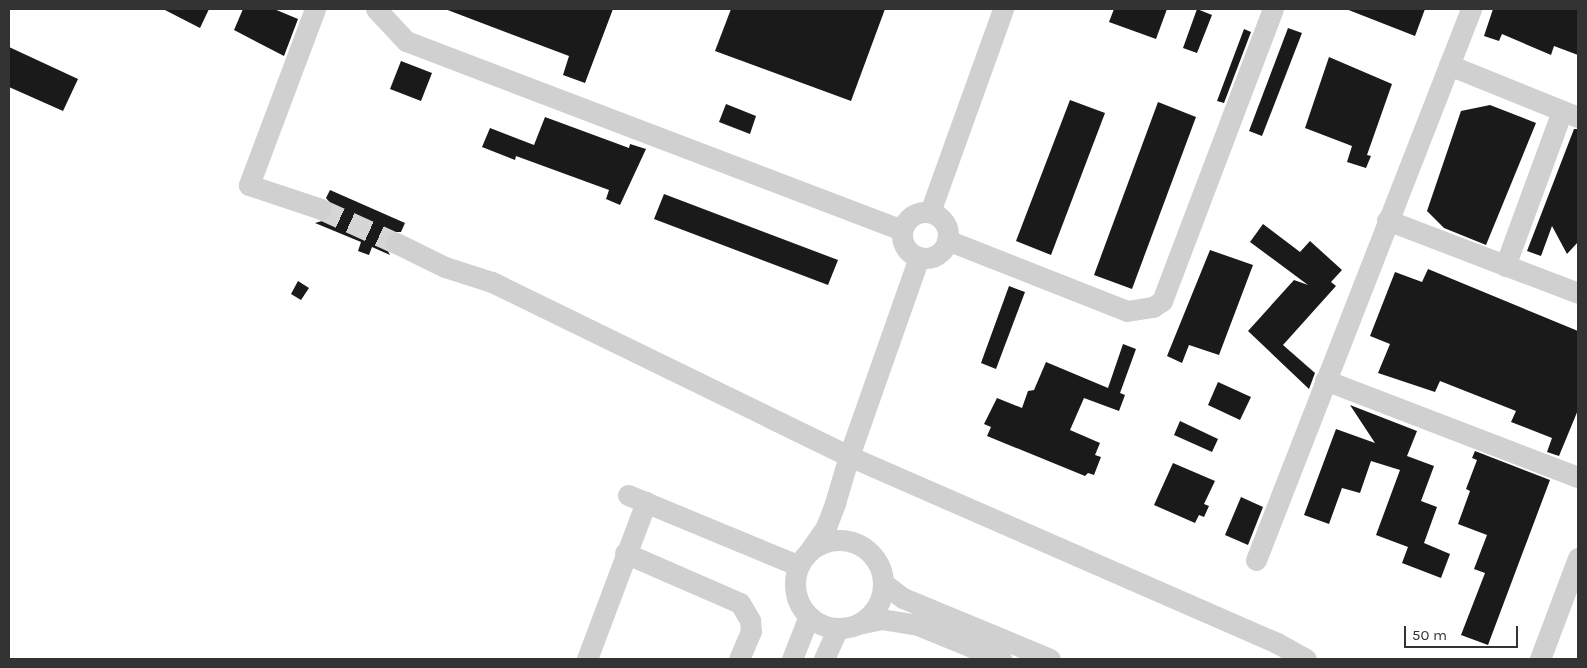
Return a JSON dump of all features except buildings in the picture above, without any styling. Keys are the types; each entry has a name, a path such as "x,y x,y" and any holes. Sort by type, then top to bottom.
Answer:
{"street":[{"path":"315,9 249,185 322,209"},
{"path":"376,9 406,41 902,230"},
{"path":"930,212 1003,9"},
{"path":"947,240 1127,310 1153,307 1162,301 1273,9"},
{"path":"1256,560 1470,9"},
{"path":"1449,65 1570,114 1505,266"},
{"path":"930,212 942,220 947,240 934,256 919,257 903,244 902,230 910,217 930,212"},
{"path":"1387,220 1578,293"},
{"path":"396,243 445,267 492,282 848,456 1277,643 1306,659"},
{"path":"919,257 848,456 835,503 826,527 804,559 796,589 800,604 809,616 822,624 846,626 881,619 918,625 1000,659"},
{"path":"1326,380 1578,477"},
{"path":"587,659 625,553 637,499 804,559"},
{"path":"824,659 846,626 877,606 883,583 880,568 844,523 835,503"},
{"path":"804,559 821,544 836,540 852,542 866,549"},
{"path":"625,553 740,603 750,620 751,631 739,659"},
{"path":"1540,659 1578,558"},
{"path":"883,583 903,598 1050,659"},
{"path":"792,659 809,616"}],"tunnel":[{"path":"321,209 396,243"}]}
